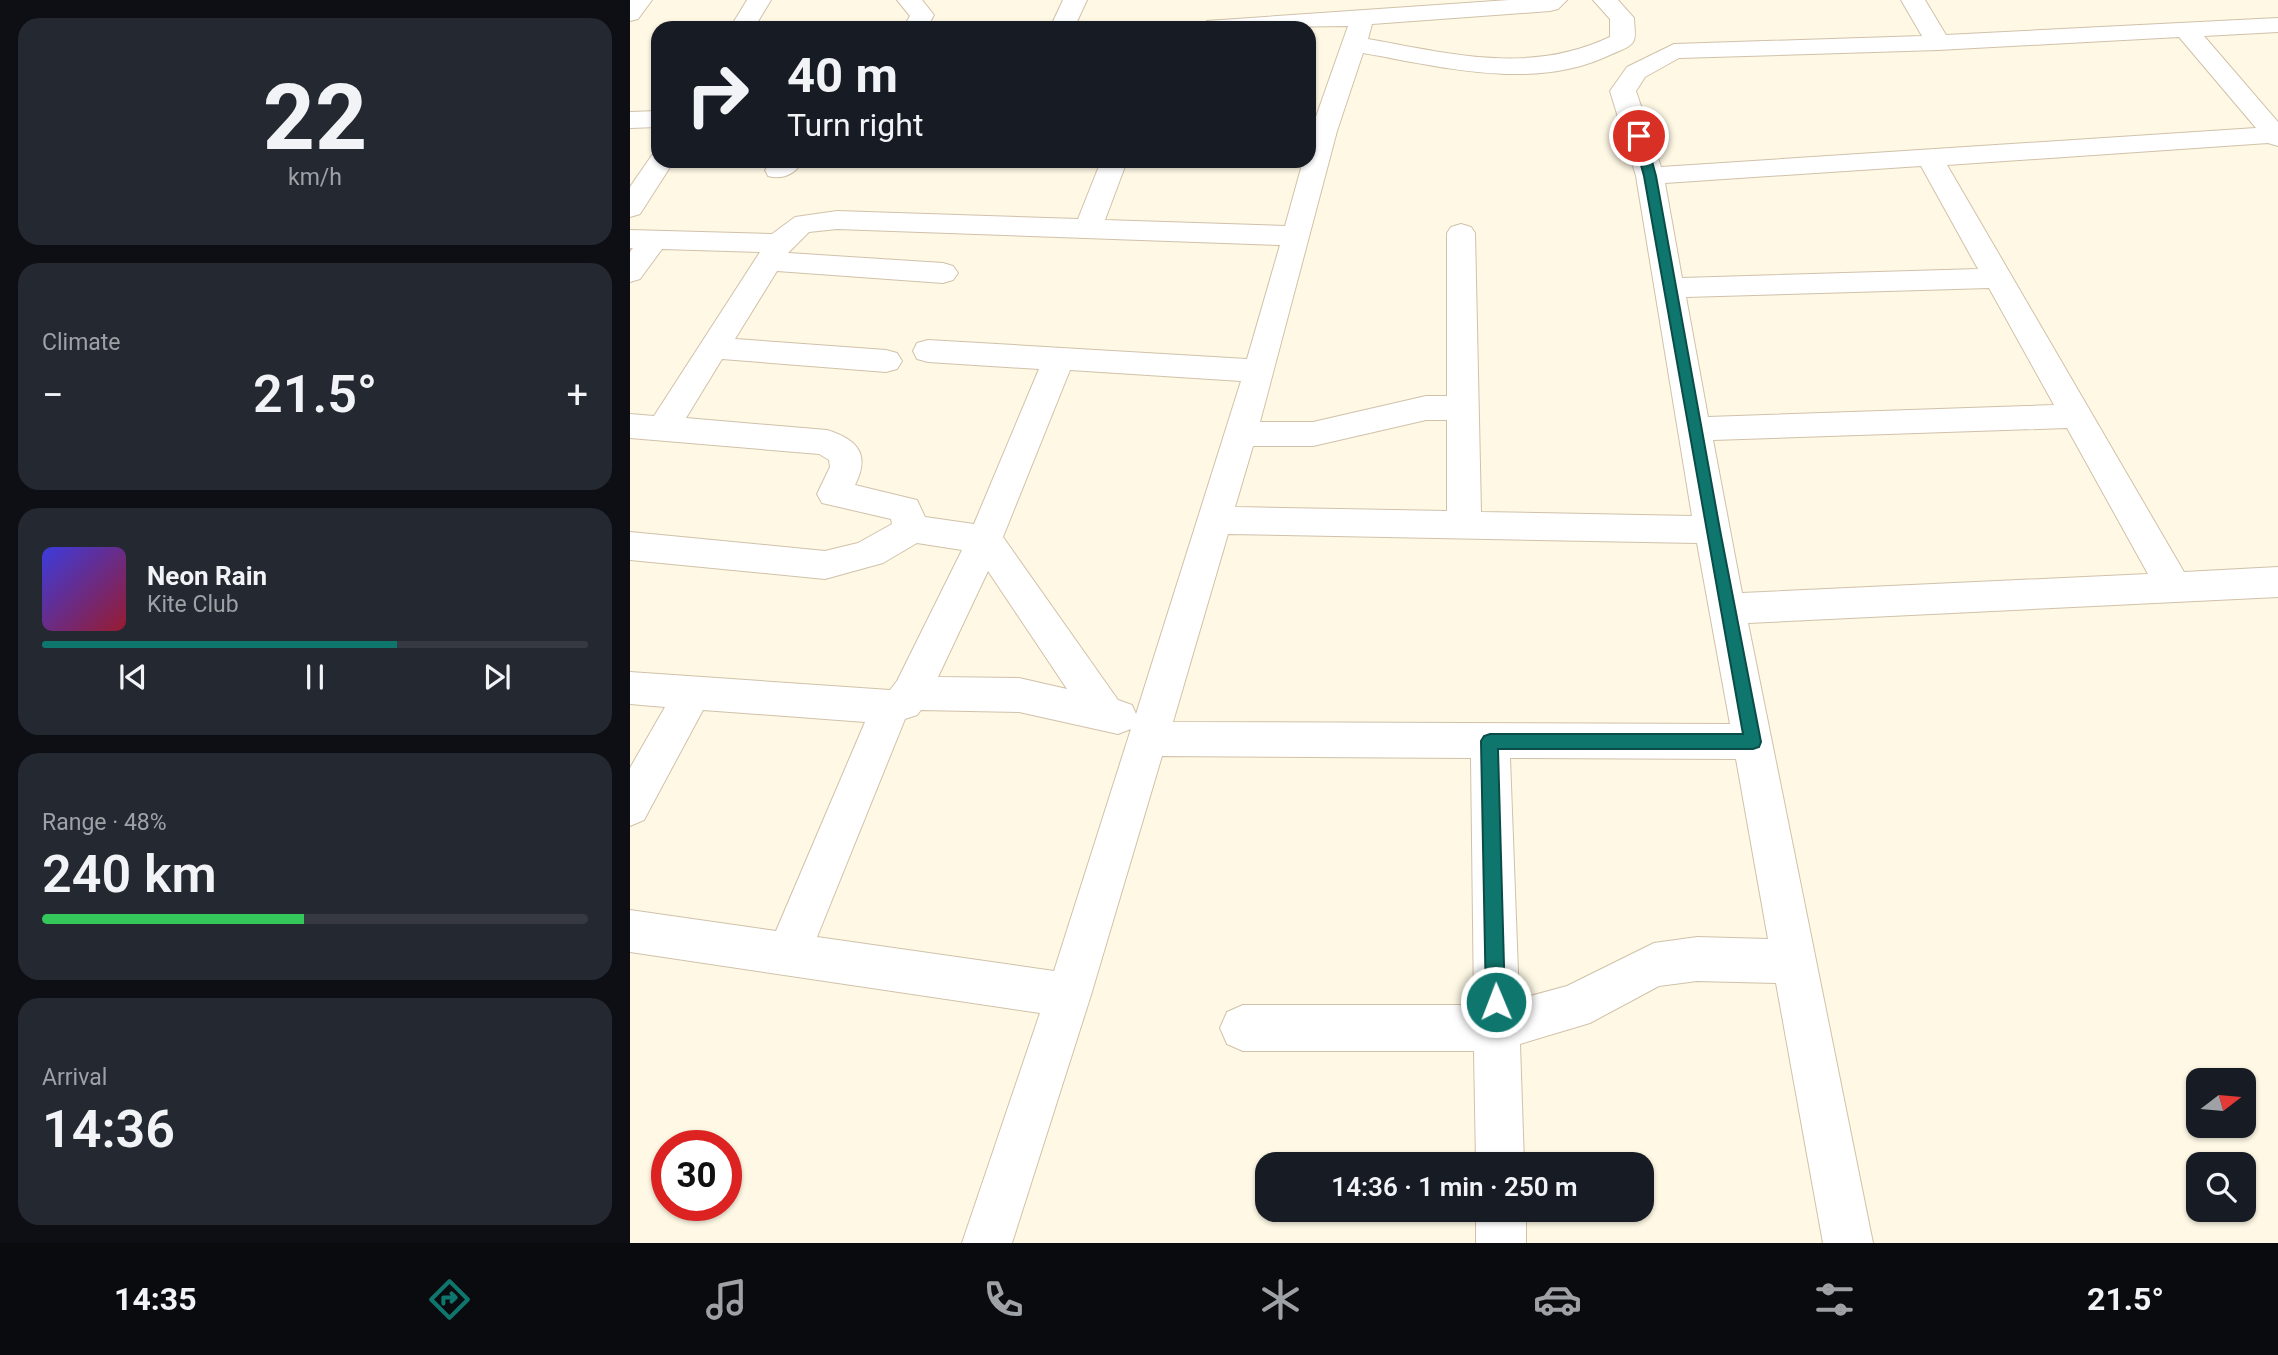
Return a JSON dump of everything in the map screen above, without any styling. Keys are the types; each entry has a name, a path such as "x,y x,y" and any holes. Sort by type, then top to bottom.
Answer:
{"street":[{"path":"746,21 759,0"},
{"path":"909,0 922,15 919,21"},
{"path":"1065,21 1075,0"},
{"path":"1217,21 1226,0"},
{"path":"1303,21 1550,4 1555,0"},
{"path":"1354,44 1494,66 1534,65 1592,55 1622,40 1622,19 1612,0"},
{"path":"1913,0 1938,43"},
{"path":"1316,130 1363,17"},
{"path":"1622,37 1674,51 1938,43 2278,25"},
{"path":"2186,30 2277,136"},
{"path":"1623,91 1636,72 1674,51"},
{"path":"1592,55 1623,91 1650,176 1712,530 1848,1243"},
{"path":"630,120 651,119"},
{"path":"1650,176 2277,136"},
{"path":"1929,158 2174,587"},
{"path":"630,208 656,168"},
{"path":"1088,229 1111,168"},
{"path":"987,1243 1069,995 1259,371 1296,236 1309,168"},
{"path":"647,427 714,348 793,227 808,222 837,220 1296,236"},
{"path":"1461,233 1464,527"},
{"path":"630,272 642,239 943,272"},
{"path":"1670,288 1998,278"},
{"path":"714,348 886,361"},
{"path":"928,351 1259,371"},
{"path":"788,954 901,700 985,539 1059,359"},
{"path":"1240,434 1313,434 1426,408 1463,408"},
{"path":"1694,429 2076,416"},
{"path":"647,427 827,442 844,454 847,467 834,494 905,509 911,529"},
{"path":"1214,520 1712,530"},
{"path":"630,546 825,565 851,560 889,546 911,529 985,539 1105,714"},
{"path":"1727,608 2278,582"},
{"path":"630,688 692,694 901,700 1019,695 1105,714 1150,732 1490,741 1753,742"},
{"path":"630,807 692,694"},
{"path":"1490,741 1500,1152"},
{"path":"630,931 1069,995"},
{"path":"1243,1028 1496,1028 1574,1007 1654,965 1697,959 1795,961"},
{"path":"1501,1222 1501,1243"}],"route":[{"path":"1496,1002 1490,741 1753,742 1712,530 1650,176 1639,136"}]}
